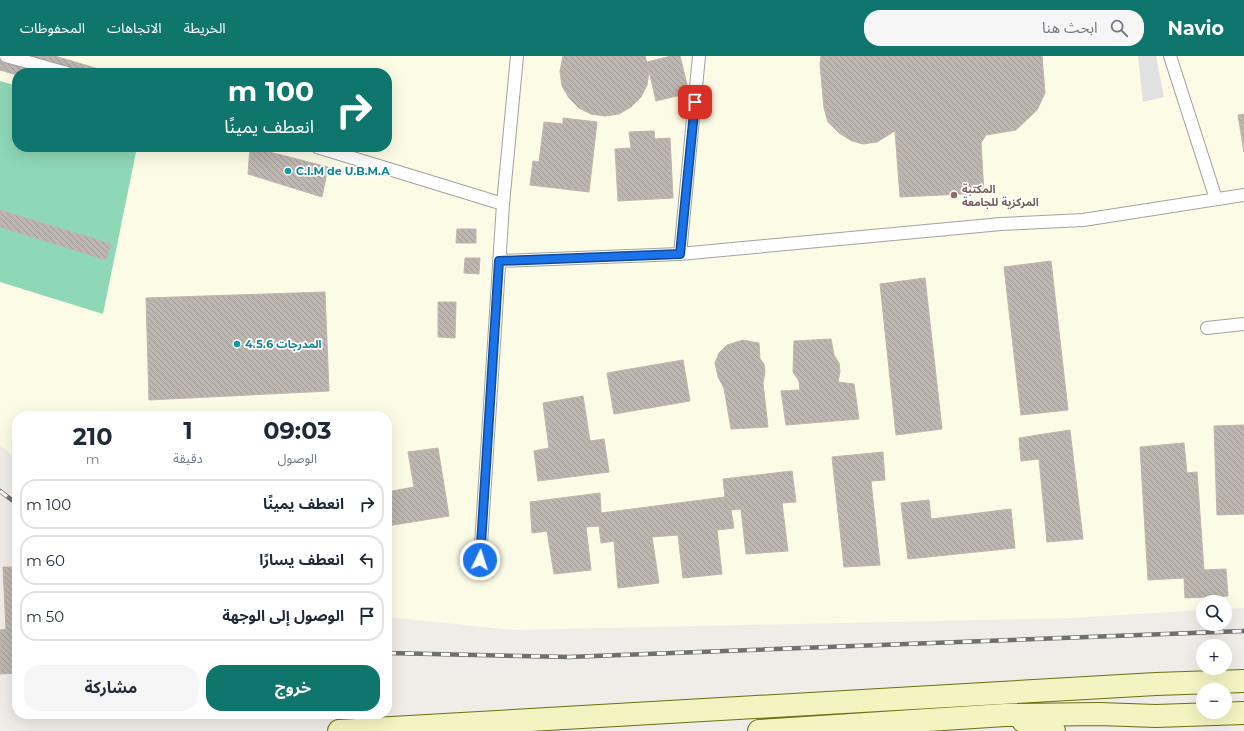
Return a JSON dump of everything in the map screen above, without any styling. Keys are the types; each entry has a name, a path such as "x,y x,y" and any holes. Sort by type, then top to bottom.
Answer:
{"main road":[{"path":"339,731 1156,684 1244,681"},
{"path":"1158,726 1168,699 1182,683"},
{"path":"1132,686 1145,700 1158,726"},
{"path":"759,731 1005,715 1099,714 1158,726 1244,713"},
{"path":"1005,715 1054,731"}],"lane":[{"path":"6,56 50,68"},
{"path":"480,560 503,204 517,56"},
{"path":"680,254 699,56"},
{"path":"1170,56 1216,199"},
{"path":"333,152 503,204"},
{"path":"499,261 680,254 1001,224 1083,220 1244,195"},
{"path":"1208,328 1244,324"}],"shaded area":[{"path":"0,56 1244,56 1244,608 1232,609 1232,595 1196,595 1196,610 1071,618 513,630 392,618 392,411 12,411 12,455 0,445"},
{"path":"1138,56 1156,56 1164,97 1143,102"}],"green space":[{"path":"0,81 12,85 12,152 136,152 103,314 0,282"}],"building":[{"path":"0,56 55,56 95,68 12,68 12,74 0,70"},
{"path":"563,56 645,56 649,71 647,85 641,97 631,107 619,114 605,116 591,114 579,108 569,98 562,86 560,71"},
{"path":"671,56 680,56 689,93 656,101 647,62"},
{"path":"821,56 1042,56 1045,93 1037,110 1016,130 986,135 981,143 984,193 900,197 895,131 877,142 863,144 852,141 839,133 828,122 824,108 820,64"},
{"path":"1244,114 1244,152 1238,115"},
{"path":"563,118 597,122 589,192 530,185 533,161 539,162 544,122 563,124"},
{"path":"654,131 655,139 670,138 673,198 618,201 615,149 631,148 629,132"},
{"name":"C.I.M de U.B.M.A","path":"250,152 270,152 328,167 322,197 248,174"},
{"path":"0,210 111,244 106,260 0,227"},
{"path":"457,229 476,229 476,243 456,243"},
{"path":"465,258 480,258 479,274 464,273"},
{"path":"1051,261 1068,410 1021,415 1004,267"},
{"path":"925,278 942,429 896,435 880,284"},
{"name":"المدرجات 4،5،6","path":"325,292 329,391 149,400 146,298"},
{"path":"438,302 456,302 455,338 438,337"},
{"path":"831,339 834,355 839,363 840,371 838,382 854,384 859,419 786,425 781,391 800,390 799,381 793,372 794,341"},
{"path":"743,340 759,343 760,359 764,364 765,372 763,383 768,427 731,429 724,388 718,377 715,363 719,353 727,345"},
{"path":"683,360 690,401 614,414 607,373"},
{"path":"583,396 590,441 604,439 609,472 538,481 534,451 549,448 543,403"},
{"path":"1244,425 1244,514 1217,515 1214,426"},
{"path":"1070,430 1083,539 1047,542 1039,459 1021,461 1019,438"},
{"path":"1184,443 1187,473 1197,472 1204,570 1226,569 1228,595 1196,595 1196,597 1185,598 1184,578 1148,580 1140,447"},
{"path":"438,448 449,516 392,525 392,491 414,487 408,452"},
{"path":"883,452 885,480 871,481 880,565 844,567 832,457"},
{"path":"792,471 796,502 782,503 788,551 746,554 741,509 731,510 734,528 717,530 722,574 683,578 678,535 652,537 659,583 618,588 614,541 601,543 599,526 586,527 591,570 554,574 547,531 532,533 530,502 600,493 601,513 725,497 723,479"},
{"path":"929,500 931,519 1011,509 1015,548 908,559 901,503"},
{"path":"3,567 12,567 12,673 0,674 0,630 6,629"}],"railway":[{"path":"0,491 12,500"},
{"path":"392,653 569,657 1244,631"}],"place":[{"name":"C.I.M de U.B.M.A","path":"288,171"},
{"name":"المكتبة المركزية للجامعة","path":"954,195"},
{"name":"المدرجات 4،5،6","path":"237,344"}],"route":[{"path":"480,560 499,261 680,254 695,102"}]}
